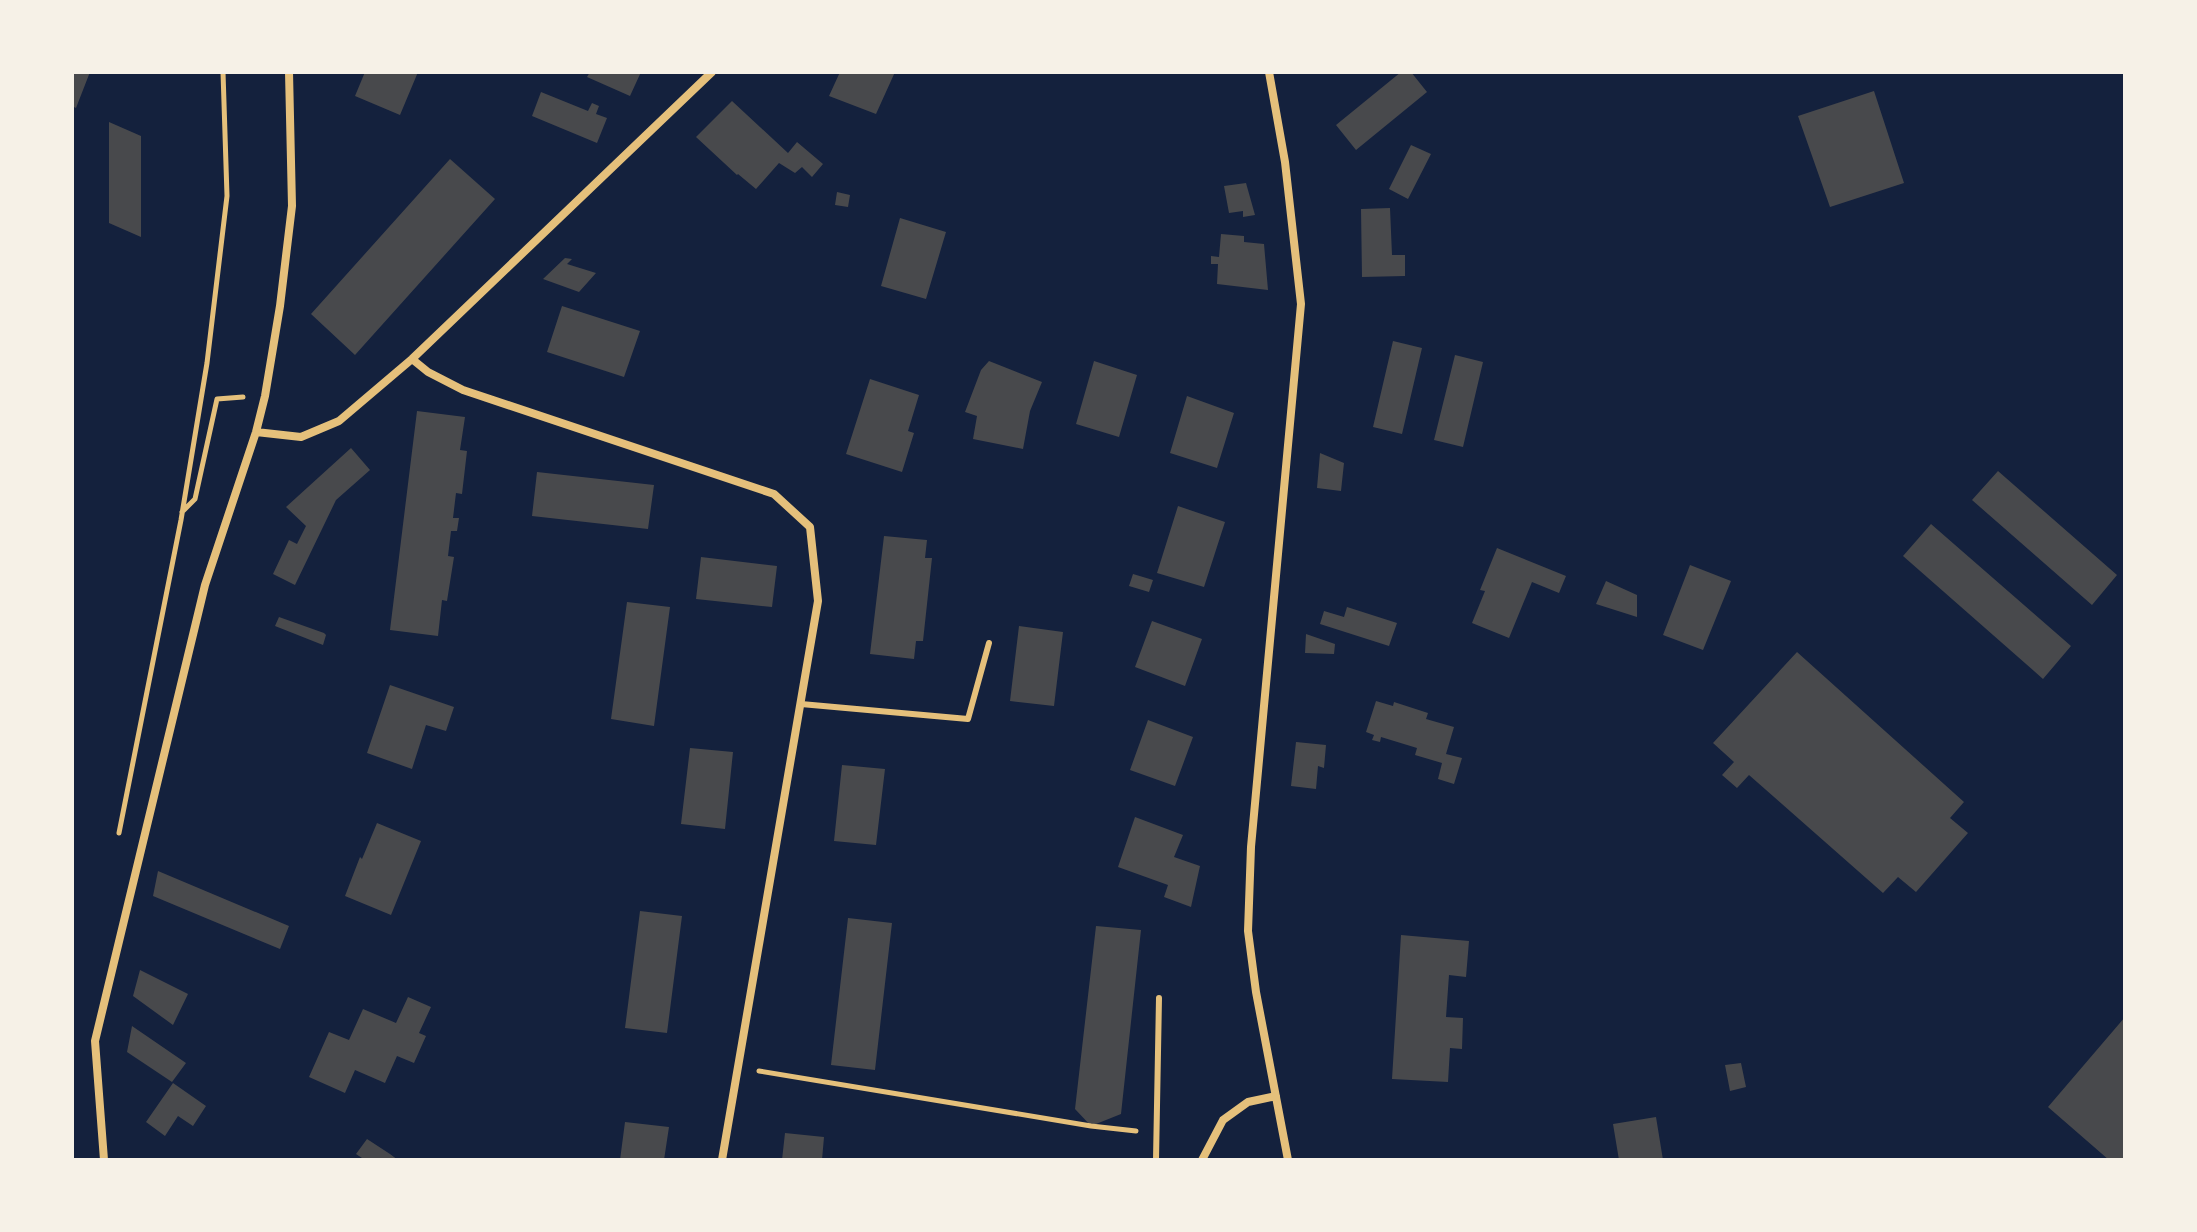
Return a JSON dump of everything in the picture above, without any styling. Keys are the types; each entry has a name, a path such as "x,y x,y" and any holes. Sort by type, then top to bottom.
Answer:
{"street":[{"path":"104,1160 95,1041 205,585 265,396 292,206 289,72"},
{"path":"256,432 301,437 339,421 412,359 712,72"},
{"path":"1269,72 1285,162 1301,304 1251,847 1248,931 1256,992 1288,1160"},
{"path":"412,359 428,372 463,390 774,494 810,527 818,601 722,1160"},
{"path":"1202,1160 1223,1120 1248,1102 1276,1096"}],"lane":[{"path":"801,704 968,719 989,643"},
{"path":"1156,1160 1159,998"}],"path":[{"path":"119,833 182,513 207,363 227,196 223,72"},
{"path":"182,513 195,499 217,399 265,396"},
{"path":"738,1068 1091,1126 1157,1133"}],"building":[{"path":"72,72 90,72 76,108 72,106"},
{"path":"365,72 418,72 400,115 355,96"},
{"path":"590,72 641,72 630,96 587,77"},
{"path":"840,72 895,72 876,114 829,96"},
{"path":"1401,72 1411,72 1427,92 1356,150 1336,125"},
{"path":"1874,91 1904,183 1830,207 1798,116"},
{"path":"541,92 588,111 592,103 599,106 596,114 607,118 597,143 532,116"},
{"path":"732,101 788,153 797,142 823,164 812,177 802,167 795,173 779,163 756,189 696,137"},
{"path":"109,122 141,136 141,237 109,223"},
{"path":"1411,145 1431,154 1408,199 1389,189"},
{"path":"450,159 495,199 355,355 311,314"},
{"path":"1246,183 1255,215 1243,217 1243,211 1229,213 1224,186"},
{"path":"837,192 850,195 848,207 835,205"},
{"path":"1390,208 1392,255 1405,255 1405,276 1362,277 1361,209"},
{"path":"900,218 946,232 926,299 881,286"},
{"path":"1221,234 1244,236 1244,242 1264,244 1268,290 1217,284 1218,264 1211,264 1211,256 1219,257"},
{"path":"565,258 572,259 567,264 596,273 579,292 543,279"},
{"path":"562,306 640,331 624,377 547,352"},
{"path":"1393,341 1422,348 1402,434 1373,427"},
{"path":"1455,355 1483,362 1463,447 1434,440"},
{"path":"989,361 1042,382 1030,411 1023,449 973,439 977,416 965,412 981,370"},
{"path":"1094,361 1137,375 1119,437 1076,424"},
{"path":"870,379 919,395 908,431 914,433 902,472 846,454"},
{"path":"1187,396 1234,413 1217,468 1170,453"},
{"path":"417,411 465,417 460,450 467,451 462,494 456,493 453,518 459,518 457,531 451,531 448,556 454,557 447,601 442,600 438,636 390,630"},
{"path":"351,448 370,470 336,500 295,585 273,574 289,540 297,544 306,526 286,507"},
{"path":"1320,453 1344,463 1341,491 1317,488"},
{"path":"1998,471 2117,575 2092,605 1972,500"},
{"path":"537,472 654,485 648,529 532,516"},
{"path":"1178,506 1225,522 1204,587 1157,573"},
{"path":"1931,524 2071,646 2043,679 1903,556"},
{"path":"884,536 927,540 925,558 932,558 923,641 916,641 914,659 870,654"},
{"path":"1497,548 1566,576 1559,593 1532,582 1509,638 1472,623 1485,591 1480,590"},
{"path":"701,557 777,566 772,607 696,599"},
{"path":"1690,565 1731,581 1703,650 1663,635"},
{"path":"1133,574 1153,580 1149,592 1129,586"},
{"path":"1606,581 1637,595 1637,617 1596,604"},
{"path":"627,602 670,607 654,726 611,719"},
{"path":"1347,607 1397,623 1389,646 1320,624 1324,611 1344,617"},
{"path":"279,617 324,633 323,645 275,626"},
{"path":"1152,621 1202,639 1185,686 1135,667"},
{"path":"1019,626 1063,632 1054,706 1010,701"},
{"path":"1306,634 1335,644 1334,654 1305,653"},
{"path":"1797,652 1964,802 1950,818 1968,833 1916,892 1898,877 1883,893 1749,775 1737,788 1722,775 1734,762 1713,743"},
{"path":"390,685 454,707 446,731 426,725 412,769 367,753"},
{"path":"1376,701 1393,706 1394,702 1428,713 1426,719 1454,727 1446,754 1462,758 1454,784 1438,779 1442,763 1415,755 1417,748 1381,737 1380,742 1372,740 1374,735 1366,732"},
{"path":"1148,720 1193,737 1175,786 1130,770"},
{"path":"1296,742 1326,745 1324,768 1318,766 1316,789 1291,786"},
{"path":"690,748 733,752 725,829 681,824"},
{"path":"842,765 885,769 876,845 834,841"},
{"path":"1135,817 1183,835 1174,857 1200,866 1191,907 1164,897 1168,885 1118,867"},
{"path":"377,823 421,841 391,915 345,896"},
{"path":"158,871 289,926 280,949 153,896"},
{"path":"640,911 682,916 667,1033 625,1028"},
{"path":"848,918 892,923 875,1070 831,1065"},
{"path":"1096,926 1141,930 1121,1114 1091,1126 1075,1109"},
{"path":"1401,935 1469,941 1466,977 1449,975 1446,1017 1463,1018 1462,1049 1450,1048 1448,1082 1392,1079"},
{"path":"140,970 188,994 173,1025 133,996"},
{"path":"408,997 431,1007 419,1033 426,1036 414,1063 397,1056 385,1083 355,1070 345,1093 309,1077 329,1032 349,1040 363,1009 396,1023"},
{"path":"2125,1017 2125,1158 2109,1160 2048,1107"},
{"path":"132,1026 186,1063 172,1082 127,1052"},
{"path":"1741,1063 1746,1087 1730,1091 1725,1065"},
{"path":"173,1083 206,1106 193,1126 178,1116 165,1136 146,1122"},
{"path":"1656,1117 1663,1160 1619,1160 1613,1124"},
{"path":"625,1122 669,1127 664,1160 620,1160"},
{"path":"785,1133 824,1137 822,1160 782,1160"},
{"path":"367,1139 398,1160 365,1160 356,1154"}]}
